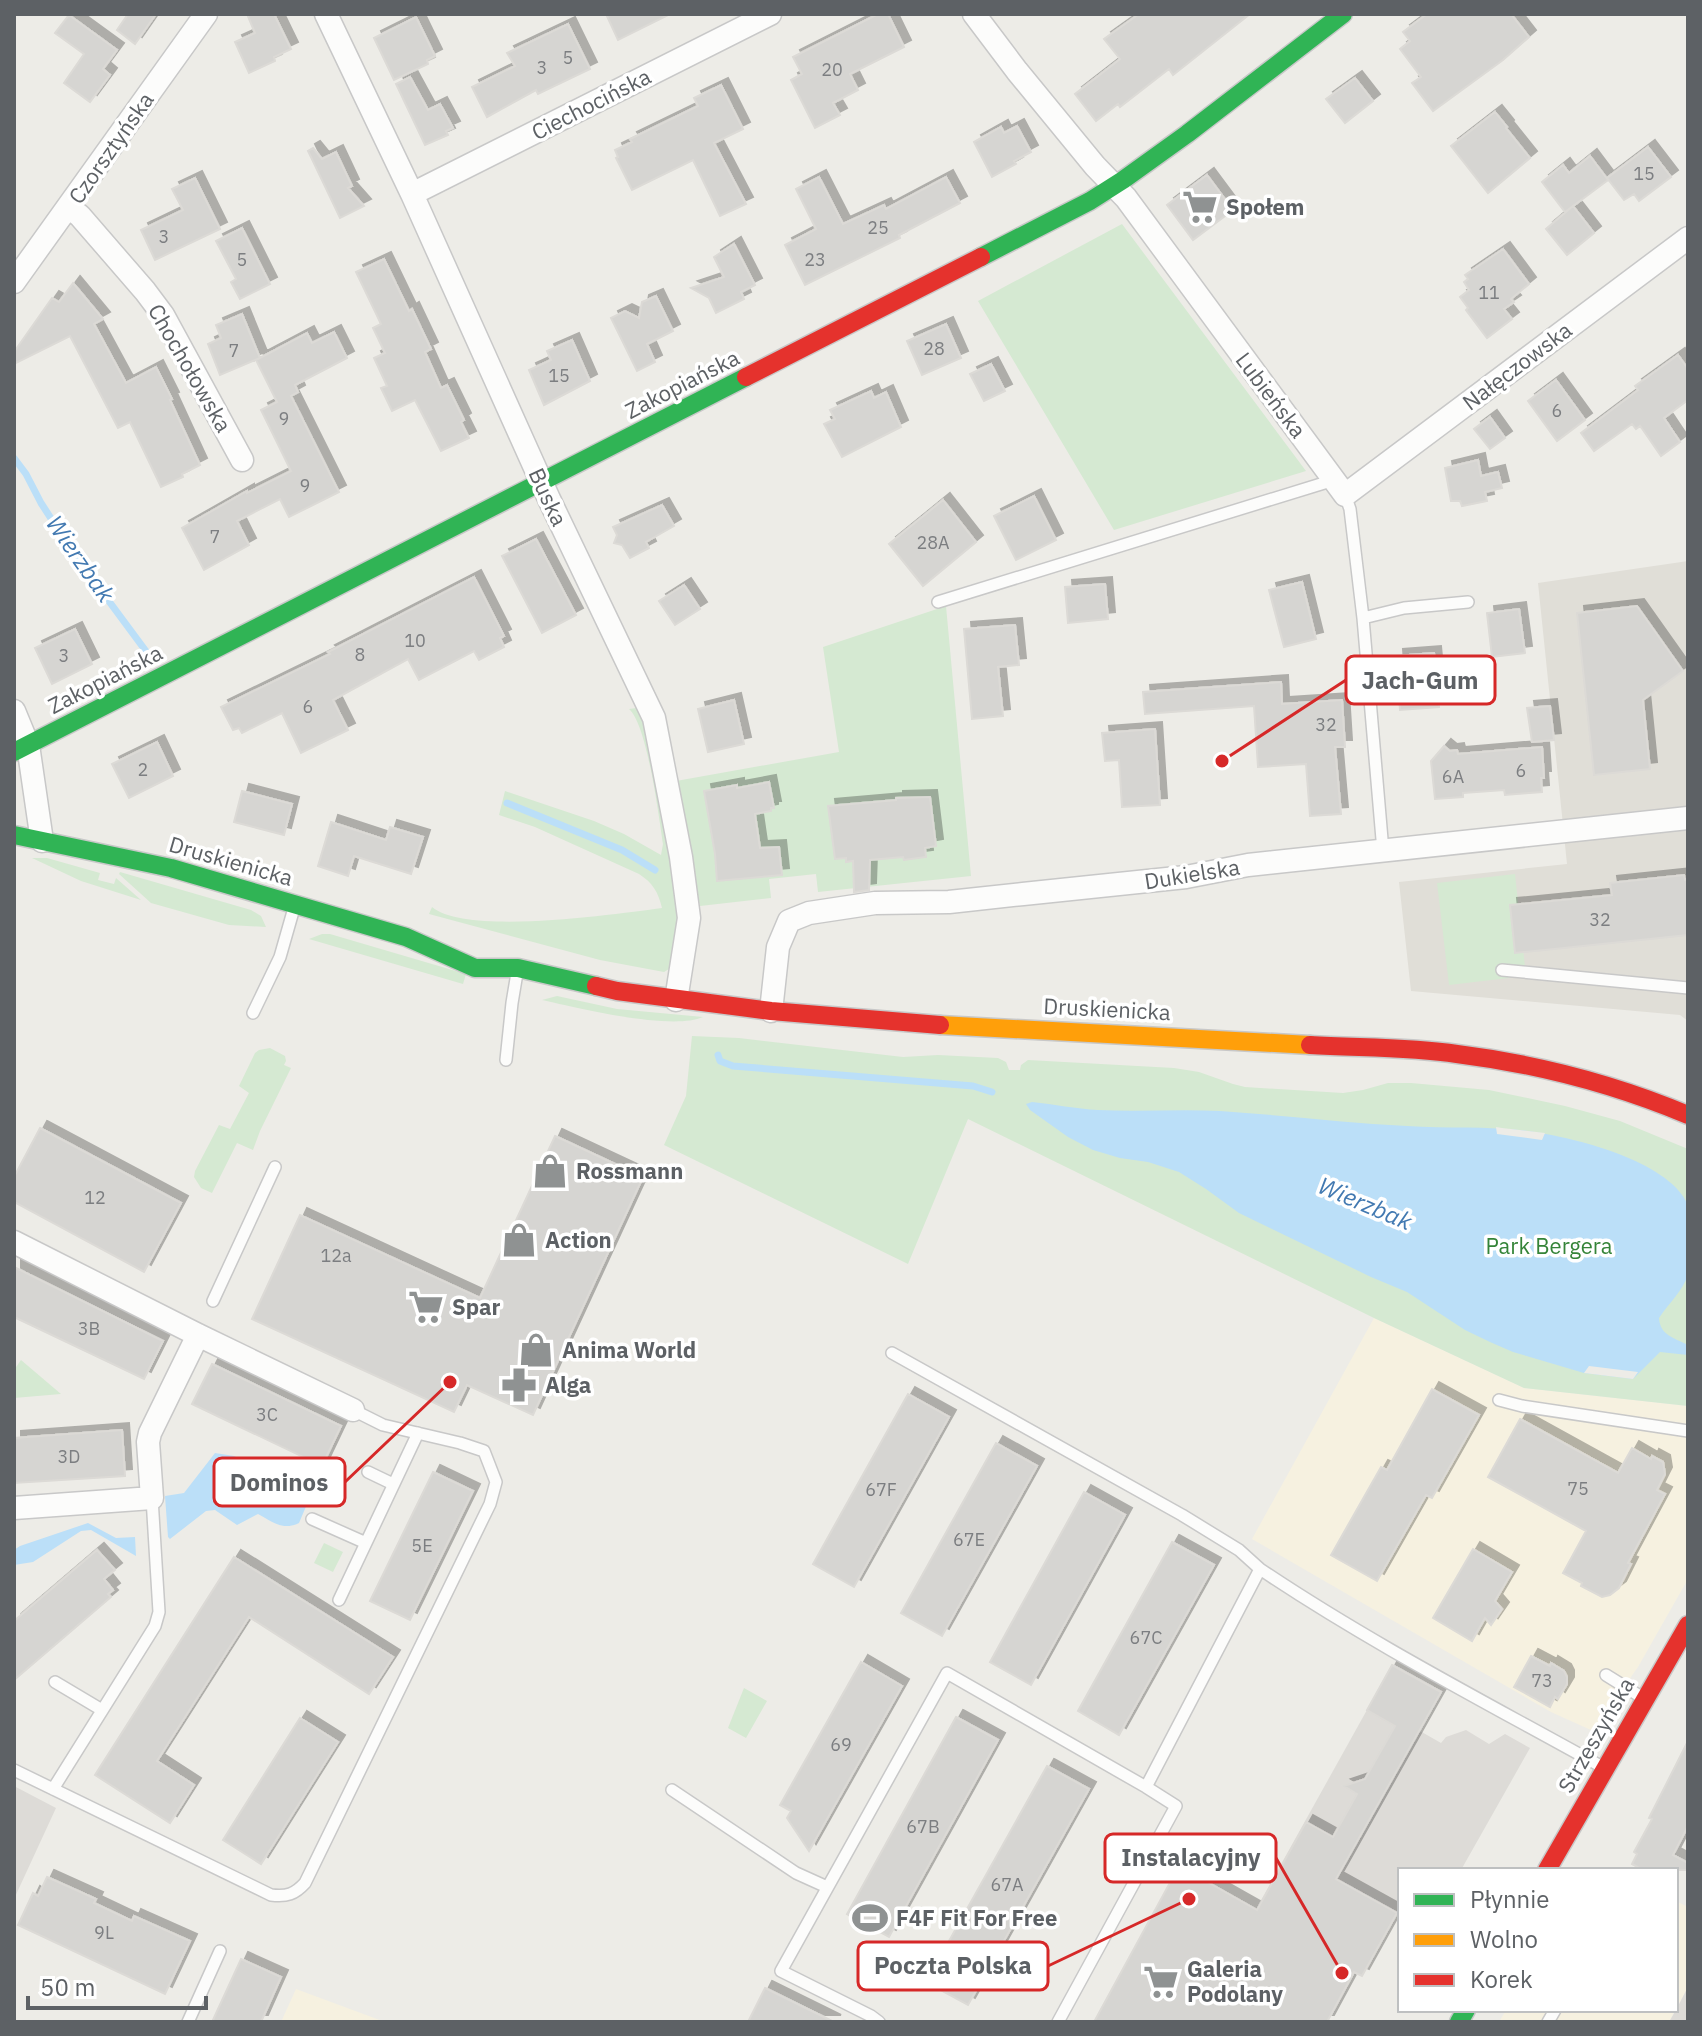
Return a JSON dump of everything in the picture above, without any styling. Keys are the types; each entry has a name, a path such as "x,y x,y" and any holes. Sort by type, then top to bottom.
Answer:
{"street":[{"name":"Czorsztyńska","path":"14,282 206,14"},
{"name":"Buska","path":"326,14 654,718 681,857 689,918 676,1000"},
{"name":"Ciechocińska","path":"412,194 770,14"},
{"name":"Lubieńska","path":"974,14 1017,71 1113,187 1126,198 1340,487"},
{"name":"Zakopiańska","path":"21,749 1090,201 1113,187 1343,14"},
{"name":"Chochołowska","path":"69,207 163,315 242,460"},
{"name":"Nałęczowska","path":"1340,487 1688,238"},
{"path":"14,711 42,841"},
{"name":"Dukielska","path":"771,1011 778,947 789,921 809,913 875,903 949,902 1142,882 1248,865 1688,818"},
{"name":"Druskienicka","path":"14,835 171,868 406,937 475,968 518,968 617,991 771,1011 910,1023 1454,1053 1513,1062 1581,1078 1659,1102 1688,1115"},
{"name":"Druskienicka","path":"14,844 42,841"},
{"name":"Druskienicka","path":"406,937 466,944"},
{"name":"Druskienicka","path":"488,950 518,968"},
{"path":"14,1242 353,1410"},
{"path":"14,1508 152,1498 150,1433 198,1335"},
{"name":"Strzeszyńska","path":"1548,1868 1688,1625"}],"lane":[{"path":"938,602 1340,487"},
{"name":"Lubieńska","path":"1340,487 1350,509 1363,618 1383,851"},
{"path":"1363,618 1404,608 1468,602"},
{"path":"253,1013 280,957 295,904"},
{"path":"506,1060 518,968"},
{"path":"1502,970 1688,988"},
{"path":"213,1301 275,1167"},
{"path":"892,1353 1182,1515 1239,1550 1260,1569 1312,1604 1605,1769"},
{"path":"1499,1400 1688,1431"},
{"path":"14,1770 271,1895 284,1897 296,1892 305,1883 490,1504 496,1482 484,1451 383,1425 353,1410"},
{"path":"339,1600 418,1433"},
{"path":"368,1472 393,1484"},
{"path":"53,1789 155,1626 159,1612 152,1498"},
{"path":"312,1519 366,1543"},
{"path":"1146,1787 1260,1569"},
{"path":"879,2022 781,1971 947,1673 1176,1806 1058,2022"},
{"path":"1606,1675 1645,1699"},
{"path":"55,1682 102,1710"},
{"path":"672,1790 796,1873 827,1887"},
{"path":"188,2022 220,1951"}],"shaded area":[{"path":"1688,561 1688,1021 1680,1015 1411,991 1399,882 1567,864 1538,583"},
{"path":"1374,1318 1524,1388 1688,1406 1688,1579 1638,1667 1593,1731 1551,1712 1252,1539"},
{"path":"1392,1665 1441,1692 1420,1731 1441,1743 1446,1737 1466,1730 1489,1744 1505,1734 1530,1748 1462,1868 1398,1868 1398,1914 1362,1976 1240,1938"},
{"path":"14,1786 56,1808 14,1899"},
{"path":"1678,1902 1688,1907 1688,1987 1678,2005"},
{"path":"1688,1987 1688,2022 1669,2022 1678,2012"},
{"path":"296,1989 385,2022 281,2022"},
{"path":"1505,2012 1674,2012 1669,2022 1499,2022"}],"green space":[{"path":"1122,224 1306,471 1114,530 978,301"},
{"path":"946,606 971,876 818,892 816,874 769,879 771,898 700,906 676,781 839,752 823,647"},
{"path":"644,707 680,908 669,969 664,972 600,960 429,914 432,907 450,916 508,922 662,908 654,888 639,874 535,827 499,815 505,791 594,821 661,855 663,844 651,772 641,733 629,709"},
{"path":"32,858 47,858 100,873 98,880 114,884 116,878 141,900 81,881"},
{"path":"120,872 251,910 261,916 266,927 229,925 151,903"},
{"path":"1515,874 1526,976 1449,985 1437,883"},
{"path":"322,934 466,974 463,984 309,939"},
{"path":"557,996 617,1009 703,1017 689,1021 648,1020 542,1000"},
{"name":"Park Bergera","path":"692,1036 739,1038 903,1057 998,1058 1006,1062 1009,1070 1020,1070 1028,1060 1174,1068 1199,1072 1245,1087 1343,1093 1388,1083 1411,1083 1489,1090 1620,1121 1688,1149 1688,1406 1524,1388 968,1119 908,1264 664,1145 686,1096"},
{"path":"270,1048 285,1056 284,1065 291,1068 253,1150 237,1143 212,1193 201,1188 194,1177 195,1171 219,1125 230,1129 249,1093 239,1086 255,1053"},
{"path":"21,1360 61,1394 14,1398 14,1370"},
{"path":"324,1543 343,1552 333,1572 314,1563"},
{"path":"744,1688 767,1701 746,1738 728,1728"}],"water":[{"path":"1032,1102 1098,1110 1220,1111 1384,1125 1511,1129 1563,1137 1626,1157 1664,1178 1679,1190 1688,1205 1688,1275 1659,1318 1665,1332 1688,1345 1688,1355 1660,1352 1633,1379 1584,1373 1513,1352 1465,1330 1407,1292 1239,1213 1179,1172 1093,1150 1068,1137 1030,1110 1026,1104"},
{"path":"215,1453 234,1456 310,1493 299,1523 283,1526 258,1514 237,1525 215,1510 206,1511 170,1539 165,1496 184,1493"},
{"path":"88,1523 116,1538 135,1537 136,1556 91,1530 81,1531 33,1562 14,1565 14,1550 20,1546"}],"pier":[{"path":"1496,1127 1545,1133 1542,1140 1497,1134"},
{"path":"1589,1366 1638,1372 1633,1379 1584,1373"}],"building":[{"path":"128,14 156,14 135,44 117,30"},
{"path":"247,14 274,14 291,49 274,57 275,61 249,73 235,42 255,33"},
{"path":"606,14 670,14 618,40"},
{"path":"878,14 888,14 904,47 850,74 858,90 833,103 840,115 815,128 791,80 802,74 793,57"},
{"path":"1139,14 1250,14 1173,75 1169,69 1120,107 1118,104 1096,121 1075,94 1120,59 1104,39"},
{"path":"1427,14 1511,14 1529,37 1433,111 1412,83 1421,77 1400,49 1410,41 1403,32"},
{"path":"69,15 117,50 103,69 110,75 90,102 64,83 84,54 55,33"},
{"path":"416,17 435,56 427,60 428,64 394,80 374,38"},
{"path":"568,24 590,69 538,94 536,90 487,117 472,87 515,66 507,53"},
{"path":"410,77 428,110 440,104 453,128 446,131 448,135 425,145 396,84"},
{"path":"1355,78 1373,101 1345,123 1326,99"},
{"path":"721,85 743,129 714,143 746,204 720,216 693,160 632,190 615,150 632,142 630,139 698,106 694,98"},
{"path":"1495,112 1530,158 1488,193 1451,146"},
{"path":"1017,126 1031,152 992,177 974,142 1001,127 1004,133"},
{"path":"1648,147 1671,177 1639,201 1634,194 1624,200 1607,178"},
{"path":"313,148 322,159 336,152 352,186 348,188 364,206 340,218 308,151"},
{"path":"1590,156 1608,180 1565,212 1542,182 1563,165 1569,173"},
{"name":"Społem","path":"1207,175 1233,210 1193,240 1167,205"},
{"path":"819,177 843,224 884,205 886,209 946,177 960,203 899,235 900,238 805,285 785,245 816,229 796,189"},
{"path":"195,178 220,229 155,260 141,230 183,210 172,189"},
{"path":"1573,206 1594,233 1567,255 1546,229"},
{"path":"242,228 270,284 240,299 231,282 236,279 216,241"},
{"path":"734,244 755,285 741,292 744,299 716,313 709,298 691,288 724,277 714,257"},
{"path":"1503,249 1529,284 1504,309 1512,319 1487,338 1460,297 1469,290 1464,282 1468,279 1465,275"},
{"path":"384,259 431,349 425,352 441,388 447,385 464,420 461,422 469,438 441,451 415,400 392,411 381,388 387,386 374,358 385,353 373,328 381,324 356,272"},
{"path":"73,283 103,319 94,324 126,383 156,367 200,465 182,474 183,477 161,487 130,422 118,428 70,336 14,364 14,352 52,298 59,302"},
{"path":"656,296 673,331 647,344 655,362 637,371 611,318 625,311 639,318 642,302"},
{"path":"242,314 260,358 220,375 208,344 221,338 216,325"},
{"path":"946,324 961,358 922,375 907,341"},
{"path":"334,332 347,358 295,385 298,392 291,396 339,492 289,517 280,499 237,521 249,545 204,570 182,528 247,491 291,471 261,410 277,402 256,360 307,333 312,343"},
{"path":"572,340 590,381 544,405 529,370 551,360 547,351"},
{"path":"1678,355 1688,369 1688,400 1664,418 1680,442 1661,456 1640,426 1636,429 1632,424 1594,451 1581,433 1638,390 1635,386"},
{"path":"991,364 1005,391 984,401 970,374"},
{"path":"1556,380 1585,420 1557,441 1528,401"},
{"path":"871,391 874,398 886,392 901,427 842,457 824,424 835,419 830,410"},
{"path":"1490,417 1505,438 1490,449 1474,429"},
{"path":"1478,460 1481,476 1498,472 1502,488 1485,492 1487,501 1462,506 1460,501 1451,501 1445,468"},
{"path":"1034,496 1056,540 1016,560 994,516"},
{"path":"943,500 976,542 923,586 889,544"},
{"path":"662,505 674,526 646,542 649,548 630,558 622,545 614,543 617,535 613,527"},
{"path":"536,539 576,615 542,633 502,556"},
{"path":"474,577 504,636 500,638 504,647 479,660 474,651 419,680 408,659 333,700 348,730 301,753 282,713 242,733 239,728 233,730 221,707 330,654 328,652"},
{"path":"1302,582 1316,639 1284,647 1269,590"},
{"path":"1105,584 1108,619 1068,623 1065,587"},
{"path":"684,585 700,609 675,625 659,601"},
{"path":"1637,606 1683,671 1643,700 1650,769 1594,775 1577,613"},
{"path":"1519,609 1525,653 1492,657 1487,613"},
{"path":"1015,625 1019,665 998,667 1003,716 972,719 964,629"},
{"path":"75,629 92,664 52,684 35,648"},
{"path":"1434,653 1439,707 1400,710 1396,656"},
{"path":"1281,682 1282,704 1342,700 1345,747 1335,747 1341,814 1310,816 1306,764 1258,767 1254,706 1145,714 1143,692"},
{"path":"734,700 744,744 708,752 698,709"},
{"path":"1550,706 1554,740 1532,742 1527,708"},
{"path":"1155,729 1160,805 1122,807 1119,760 1105,761 1102,733"},
{"path":"157,742 173,776 129,798 112,764"},
{"path":"1444,746 1450,751 1457,750 1458,754 1542,747 1542,792 1505,795 1504,790 1435,799 1431,761"},
{"path":"769,782 774,808 755,814 760,848 779,847 782,875 717,881 704,791"},
{"path":"242,791 292,804 284,835 234,822"},
{"path":"930,797 936,846 925,848 926,857 870,860 869,890 854,892 853,861 835,859 828,806"},
{"path":"331,822 386,840 390,827 423,837 411,874 354,856 348,876 318,866"},
{"path":"1684,875 1685,880 1688,879 1688,935 1515,953 1510,905 1612,895 1610,883"},
{"path":"40,1128 181,1203 144,1272 14,1202 14,1177"},
{"path":"555,1136 643,1177 533,1415 467,1385 454,1412 252,1319 300,1215 480,1298"},
{"path":"14,1267 163,1341 144,1379 14,1317"},
{"path":"212,1364 341,1426 322,1466 192,1404"},
{"path":"1432,1389 1479,1415 1432,1498 1426,1495 1377,1581 1331,1555 1381,1467 1387,1470"},
{"path":"908,1394 949,1417 854,1587 813,1564"},
{"path":"1520,1419 1618,1473 1632,1448 1663,1462 1665,1474 1657,1490 1665,1494 1628,1563 1631,1564 1619,1588 1610,1595 1602,1597 1563,1573 1586,1531 1488,1477"},
{"path":"122,1430 125,1476 14,1483 14,1438"},
{"path":"996,1443 1037,1466 942,1636 901,1613"},
{"path":"433,1472 473,1491 410,1620 370,1601"},
{"path":"1084,1492 1125,1515 1031,1685 990,1662"},
{"path":"1172,1542 1214,1565 1119,1735 1078,1711"},
{"path":"1473,1549 1512,1572 1495,1601 1502,1609 1491,1625 1485,1618 1472,1641 1433,1618"},
{"path":"97,1550 115,1570 104,1579 113,1590 108,1594 111,1597 14,1680 14,1621"},
{"path":"234,1557 393,1657 369,1694 249,1617 157,1761 194,1785 170,1823 95,1775"},
{"path":"1531,1656 1550,1666 1551,1663 1564,1671 1567,1677 1567,1684 1550,1707 1514,1687"},
{"path":"861,1662 902,1686 809,1851 787,1818 791,1811 780,1805"},
{"path":"1392,1665 1441,1692 1336,1879 1397,1913 1362,1976 1354,1972 1327,2022 1094,2022 1179,1866 1257,1910 1306,1822 1333,1837 1357,1794 1344,1786 1365,1779 1395,1726 1367,1710"},
{"path":"956,1717 998,1740 889,1937 847,1914"},
{"path":"300,1718 338,1742 261,1864 223,1840"},
{"path":"1688,1741 1688,1826 1673,1855 1688,1863 1688,1870 1639,1868 1632,1864 1637,1854 1634,1852 1652,1819 1649,1818"},
{"path":"1047,1766 1089,1789 968,2005 926,1982"},
{"path":"47,1877 96,1899 94,1903 132,1921 134,1916 190,1941 165,1994 18,1925 33,1893 38,1896"},
{"path":"241,1959 281,1977 261,2022 212,2022"},
{"path":"765,1988 834,2022 748,2022"}],"waterway":[{"name":"Wierzbak","path":"14,458 74,554 151,658"},
{"name":"Wierzbak","path":"507,803 622,850 655,870"},
{"name":"Wierzbak","path":"718,1055 720,1061 733,1066 973,1086 992,1092"}],"traffic: fast":[{"path":"981,257 1090,201 1123,180 1343,14"},
{"path":"14,752 746,377"},
{"path":"14,835 171,868 406,937 475,968 518,968 596,986"},
{"path":"1459,2022 1465,2012"}],"traffic: slow":[{"path":"940,1025 1310,1045"}],"traffic: jam":[{"path":"746,377 981,257"},
{"path":"596,986 771,1011 940,1025"},
{"path":"1310,1045 1421,1050 1516,1063 1603,1085 1688,1115"},
{"path":"1548,1868 1688,1625"}],"place":[{"name":"Społem","path":"1200,207"},
{"name":"Jach-Gum","path":"1222,761"},
{"name":"Rossmann","path":"550,1171"},
{"name":"Action","path":"519,1240"},
{"name":"Spar","path":"426,1307"},
{"name":"Anima World","path":"536,1350"},
{"name":"Dominos","path":"450,1382"},
{"name":"Alga","path":"519,1385"},
{"name":"Poczta Polska","path":"1189,1899"},
{"name":"F4F Fit For Free","path":"870,1918"},
{"name":"Instalacyjny","path":"1342,1973"},
{"name":"Galeria Podolany","path":"1161,1982"}]}
